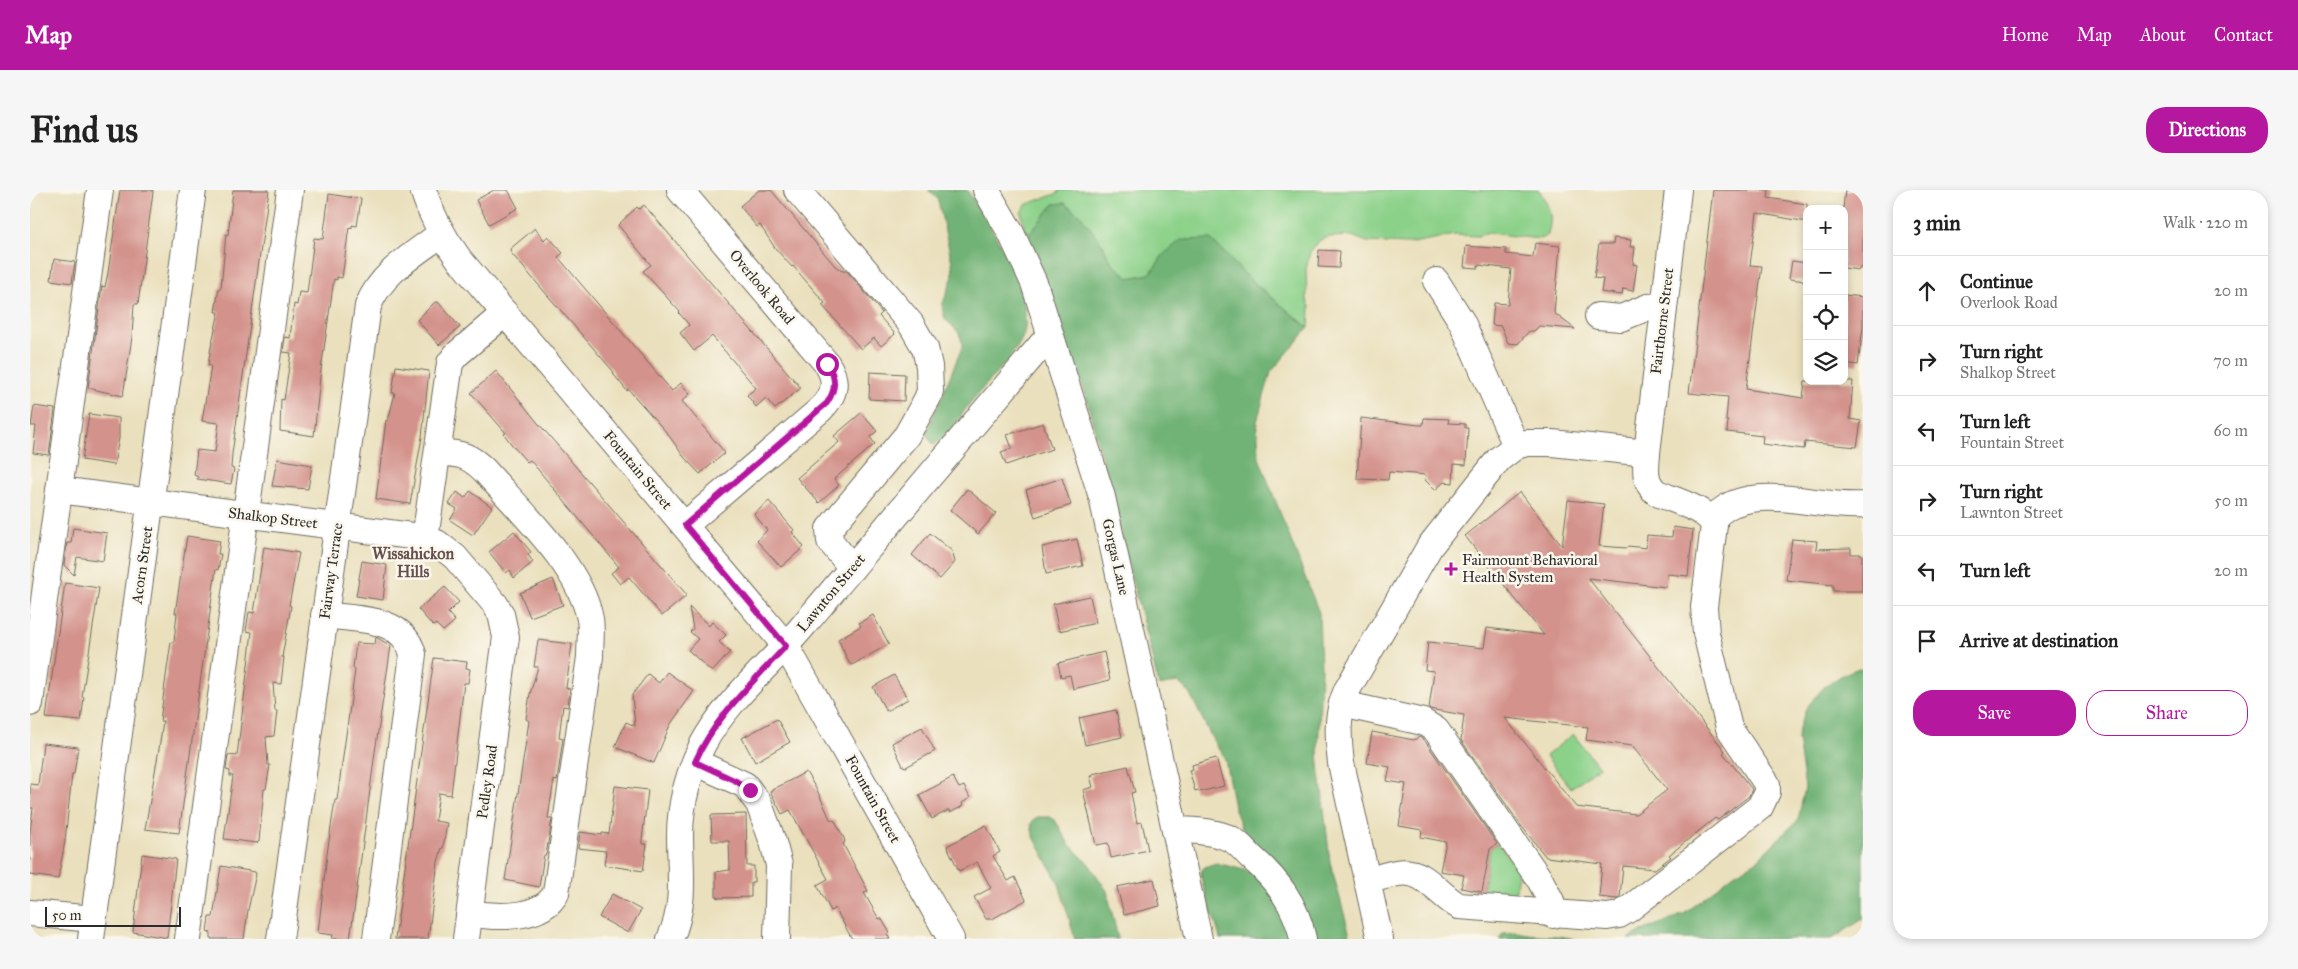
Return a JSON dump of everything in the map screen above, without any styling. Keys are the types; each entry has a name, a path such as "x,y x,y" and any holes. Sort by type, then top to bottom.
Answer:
{"street":[{"path":"30,703 100,190"},
{"name":"Acorn Street","path":"92,929 193,190"},
{"path":"188,939 290,190"},
{"name":"Fountain Street","path":"423,190 429,209 441,234 505,313 786,646 951,939"},
{"name":"Overlook Road","path":"680,190 827,364 834,378 832,395 821,409 685,525"},
{"path":"797,190 911,324 925,348 929,366 930,390 907,434 829,529 830,541 852,568"},
{"name":"Gorgas Lane","path":"986,190 1026,264 1106,515 1199,939"},
{"name":"Fairthorne Street","path":"1678,190 1647,453 1646,478 1652,489 1711,519"},
{"name":"Fairway Terrace","path":"280,939 368,306 373,292 381,281 404,261 441,234"},
{"path":"1436,281 1462,322 1516,446"},
{"path":"1598,316 1621,318 1648,307 1664,306"},
{"path":"425,539 450,363 456,355 505,313"},
{"name":"Lawnton Street","path":"670,939 682,899 681,819 688,784 695,762 712,729 786,646 1050,335"},
{"path":"1380,939 1341,763 1338,740 1342,704 1371,647 1430,546 1499,459 1516,446 1526,443 1552,443 1647,453"},
{"path":"438,452 463,455 475,461 485,471 564,563 581,590 590,620 590,657 556,893 546,905 518,914 495,917 470,913"},
{"name":"Shalkop Street","path":"59,490 425,539 437,543 455,557 495,604 504,626"},
{"path":"1367,881 1410,872 1419,876 1458,906 1595,918 1624,912 1760,807 1767,792 1764,776 1729,728 1706,633 1704,607 1714,532 1711,519 1734,503 1764,497 1829,505 1863,505"},
{"path":"324,615 390,625 405,636 413,654 376,939"},
{"name":"Pedley Road","path":"466,939 506,648 504,626"},
{"path":"1342,704 1424,722 1436,730 1540,880 1551,900 1553,915"},
{"path":"695,762 745,785 759,804 779,865 777,939"},
{"path":"1175,830 1194,830 1231,839 1237,843 1263,868 1287,896 1298,918 1303,939"},
{"path":"30,913 92,929"}],"green space":[{"path":"928,190 967,190 987,221 1008,260 1017,280 1026,319 1023,336 1015,350 946,435 934,445 926,434 963,345 959,333 945,319 942,306 953,276 952,262 937,198"},
{"path":"1058,190 1539,190 1550,211 1550,221 1548,235 1540,239 1489,233 1478,236 1455,235 1407,244 1367,242 1352,236 1328,237 1320,240 1310,252 1306,269 1307,300 1310,307 1309,328 1249,279 1211,239 1164,254 1150,274 1129,278 1111,262 1103,245 1054,204 1026,237 1021,212 1027,204 1059,193"},
{"path":"1065,203 1081,216 1103,245 1111,262 1129,278 1150,274 1164,254 1181,240 1211,239 1249,279 1309,328 1271,372 1257,421 1259,458 1319,613 1321,669 1318,755 1330,862 1351,939 1311,939 1243,831 1234,807 1225,759 1214,742 1190,694 1178,682 1159,686 1085,392 1026,237 1054,204"},
{"path":"1859,668 1863,669 1863,919 1832,939 1628,939 1642,931 1684,914 1734,874 1755,862 1798,820 1805,788 1798,739 1799,728 1807,707 1825,686 1844,674"},
{"path":"1573,734 1599,767 1571,788 1546,756"},
{"path":"1038,817 1050,817 1055,820 1069,844 1089,864 1107,891 1118,939 1075,939 1059,884 1033,835 1031,824"},
{"path":"1498,843 1518,871 1515,897 1482,892 1490,849"},
{"path":"1216,863 1256,873 1269,882 1296,939 1220,939 1201,875 1204,868"},
{"path":"1517,932 1574,939 1499,939 1503,933"}],"building":[{"path":"120,190 153,190 138,304 134,304 132,337 123,396 88,388 102,286 105,287 108,273"},
{"path":"233,190 269,190 232,454 231,468 234,469 231,484 197,479 198,477 194,475 197,450 215,452 219,423 202,421 211,366 208,365 219,312 215,312 219,288 221,288 226,234 228,235"},
{"path":"494,190 508,190 518,208 489,224 476,200"},
{"path":"759,190 771,190 835,266 842,271 847,271 882,313 879,316 895,334 881,346 874,338 861,349 822,305 825,303 775,248 760,225 757,227 740,206"},
{"path":"1713,190 1769,190 1768,198 1807,204 1803,205 1803,221 1757,213 1750,265 1762,266 1746,389 1803,398 1805,385 1848,385 1848,381 1853,381 1850,419 1861,421 1857,447 1805,442 1804,449 1762,444 1763,436 1727,432 1728,397 1689,393"},
{"path":"1845,190 1863,190 1863,268 1859,268 1859,270 1848,269 1848,205 1843,205"},
{"path":"329,194 361,199 357,226 352,225 352,228 349,227 342,278 337,277 337,280 334,279 320,377 314,436 280,431 281,399 284,400 291,353 283,352 285,337 290,338 294,304 297,305 299,292 307,293 314,238 323,239"},
{"path":"644,205 801,388 775,409 766,398 756,407 747,395 756,388 712,336 694,351 680,333 689,325 680,312 643,271 651,265 618,225 637,207 639,209"},
{"path":"535,228 544,240 548,236 563,253 558,257 672,391 681,383 690,394 682,401 725,453 700,474 684,457 667,433 628,389 627,391 613,371 511,253 510,249"},
{"path":"1614,238 1631,240 1630,247 1635,247 1633,264 1637,265 1633,291 1623,289 1622,295 1601,292 1603,279 1594,278 1599,244 1613,244"},
{"path":"1535,243 1560,246 1554,313 1575,329 1539,326 1534,331 1529,331 1518,344 1508,343 1501,326 1492,325 1494,303 1508,304 1511,269 1478,265 1478,268 1464,267 1466,246 1506,249 1506,254 1533,257"},
{"path":"1319,250 1340,251 1339,268 1318,267"},
{"path":"54,259 75,262 72,283 51,280"},
{"path":"1792,261 1803,262 1803,281 1789,279"},
{"path":"1848,295 1863,297 1863,327 1858,365 1848,364"},
{"path":"435,302 438,302 460,327 439,345 417,320"},
{"path":"396,366 429,371 422,437 410,504 376,499 386,420 388,421 395,393 392,393"},
{"path":"496,371 538,423 687,595 662,616 629,577 620,584 611,573 619,567 530,460 527,462 512,445 504,434 506,433 471,393"},
{"path":"870,372 905,374 904,401 869,399"},
{"path":"34,406 55,409 49,455 33,453 36,426 31,426"},
{"path":"861,413 877,431 870,437 875,444 834,479 839,485 819,503 797,478 839,442 834,436"},
{"path":"89,414 119,418 119,438 114,465 82,460"},
{"path":"1361,418 1419,425 1423,425 1424,418 1449,419 1448,423 1465,424 1465,428 1468,428 1466,465 1454,464 1453,483 1444,482 1435,490 1425,480 1426,475 1389,472 1388,480 1357,479"},
{"path":"1043,423 1052,449 1006,465 1001,452 1012,448 1007,435"},
{"path":"277,459 312,465 308,489 272,486"},
{"path":"1062,478 1071,505 1035,517 1026,490"},
{"path":"967,489 996,513 978,534 950,510"},
{"path":"470,491 492,507 473,535 450,520 457,509 449,504 457,492 465,498"},
{"path":"1520,492 1562,546 1568,500 1604,504 1599,546 1646,548 1647,535 1672,537 1673,527 1693,530 1688,576 1667,574 1666,587 1588,578 1725,751 1723,753 1752,789 1749,796 1718,820 1715,818 1669,855 1671,857 1655,869 1623,866 1620,897 1617,899 1599,897 1602,864 1546,857 1522,827 1461,740 1464,715 1429,709 1434,671 1425,670 1428,642 1484,648 1487,628 1544,635 1465,536","holes":["1505,718 1588,727 1586,740 1632,746 1667,790 1636,814 1576,807"]},
{"path":"769,501 794,530 792,532 804,547 781,567 757,541 767,530 754,514"},
{"path":"73,528 107,533 103,561 77,557 74,575 64,565 67,543 71,543"},
{"path":"514,531 531,552 528,555 533,562 514,578 510,570 506,573 489,552"},
{"path":"930,533 952,551 955,562 940,579 912,555"},
{"path":"187,536 220,541 218,554 221,554 218,570 216,569 179,833 145,829 159,749 163,721 160,721 171,642 174,642 177,613 175,613"},
{"path":"1077,539 1083,566 1046,574 1042,547"},
{"path":"1792,539 1817,541 1816,549 1851,548 1851,554 1862,554 1862,591 1833,591 1833,585 1786,580"},
{"path":"264,547 299,553 289,605 291,606 282,657 284,657 281,684 273,683 275,711 277,711 274,736 266,737 268,765 270,765 266,789 264,789 259,841 257,843 224,839 233,776 230,776 230,771 226,770 228,755 237,756 252,632 246,631 249,612 254,613"},
{"path":"362,561 387,565 383,600 356,596"},
{"path":"553,579 563,605 530,617 520,593"},
{"path":"65,583 99,588 82,697 84,698 81,721 46,718"},
{"path":"445,587 459,602 448,613 455,621 443,631 436,624 433,626 418,609"},
{"path":"1090,596 1096,623 1059,631 1053,604"},
{"path":"689,607 709,626 712,622 726,635 719,642 730,652 712,672 688,650 698,639 690,632 693,629"},
{"path":"873,615 889,644 852,665 849,663 838,639 861,626 859,623"},
{"path":"376,637 391,646 350,939 332,939 333,935 318,933 327,854 335,800 337,800 355,670 353,668 356,643 375,644"},
{"path":"538,640 572,644 566,688 570,689 568,707 563,706 559,737 563,738 557,781 554,780 548,818 552,819 539,887 505,880 529,721 526,719 530,694 538,667 534,667"},
{"path":"1104,652 1110,680 1073,689 1070,675 1061,677 1058,663"},
{"path":"434,658 467,662 466,668 470,669 468,683 464,683 451,795 439,793 435,821 447,823 443,848 438,862 428,939 395,939"},
{"path":"667,672 694,691 670,725 654,763 615,747 626,722 635,726 632,695 648,674 659,683"},
{"path":"894,675 908,699 886,711 873,687"},
{"path":"1116,710 1122,737 1085,745 1079,718"},
{"path":"777,719 790,742 755,762 742,738"},
{"path":"922,727 935,751 906,767 903,766 892,743"},
{"path":"1372,732 1414,740 1419,737 1425,741 1497,844 1490,849 1482,892 1461,888 1464,875 1440,871 1446,842 1421,837 1422,830 1399,826 1406,784 1387,781 1390,767 1367,763"},
{"path":"43,743 78,747 74,774 72,774 65,841 58,879 30,875 30,832 33,808 30,808 30,784 38,785"},
{"path":"1216,758 1224,786 1199,792 1198,790 1195,791 1189,770 1193,769 1192,765"},
{"path":"1128,766 1135,792 1131,793 1137,823 1142,822 1148,850 1111,858 1108,843 1096,845 1083,790 1093,787 1090,776 1093,776 1092,774"},
{"path":"806,772 818,792 830,819 835,821 844,838 845,842 843,844 868,891 864,893 879,919 881,918 890,933 887,934 890,939 852,939 835,908 831,911 817,885 828,879 790,810 782,814 770,791"},
{"path":"953,777 959,788 964,786 970,798 962,803 963,806 950,813 949,810 932,819 919,795"},
{"path":"615,786 648,790 642,840 642,844 647,844 643,871 604,865 606,851 578,848 580,832 609,834"},
{"path":"746,814 747,866 754,866 754,882 751,882 751,897 716,897 716,872 730,870 729,841 712,841 711,815"},
{"path":"986,825 1000,852 993,856 1008,881 1015,877 1026,900 992,919 986,919 974,897 991,888 977,862 959,871 947,846"},
{"path":"142,854 176,859 167,938 133,932"},
{"path":"221,866 255,872 256,874 244,939 211,939 211,933 207,932 209,917 213,917"},
{"path":"1154,879 1160,906 1124,915 1117,887"},
{"path":"612,894 641,910 628,933 599,917"}],"place":[{"name":"Fairmount Behavioral Health System","path":"1451,569"}],"district":[{"name":"Wissahickon Hills","path":"413,562"}],"route":[{"path":"750,790 745,785 695,762 712,729 786,646 685,525 827,403 832,395 834,378 827,364"}]}
